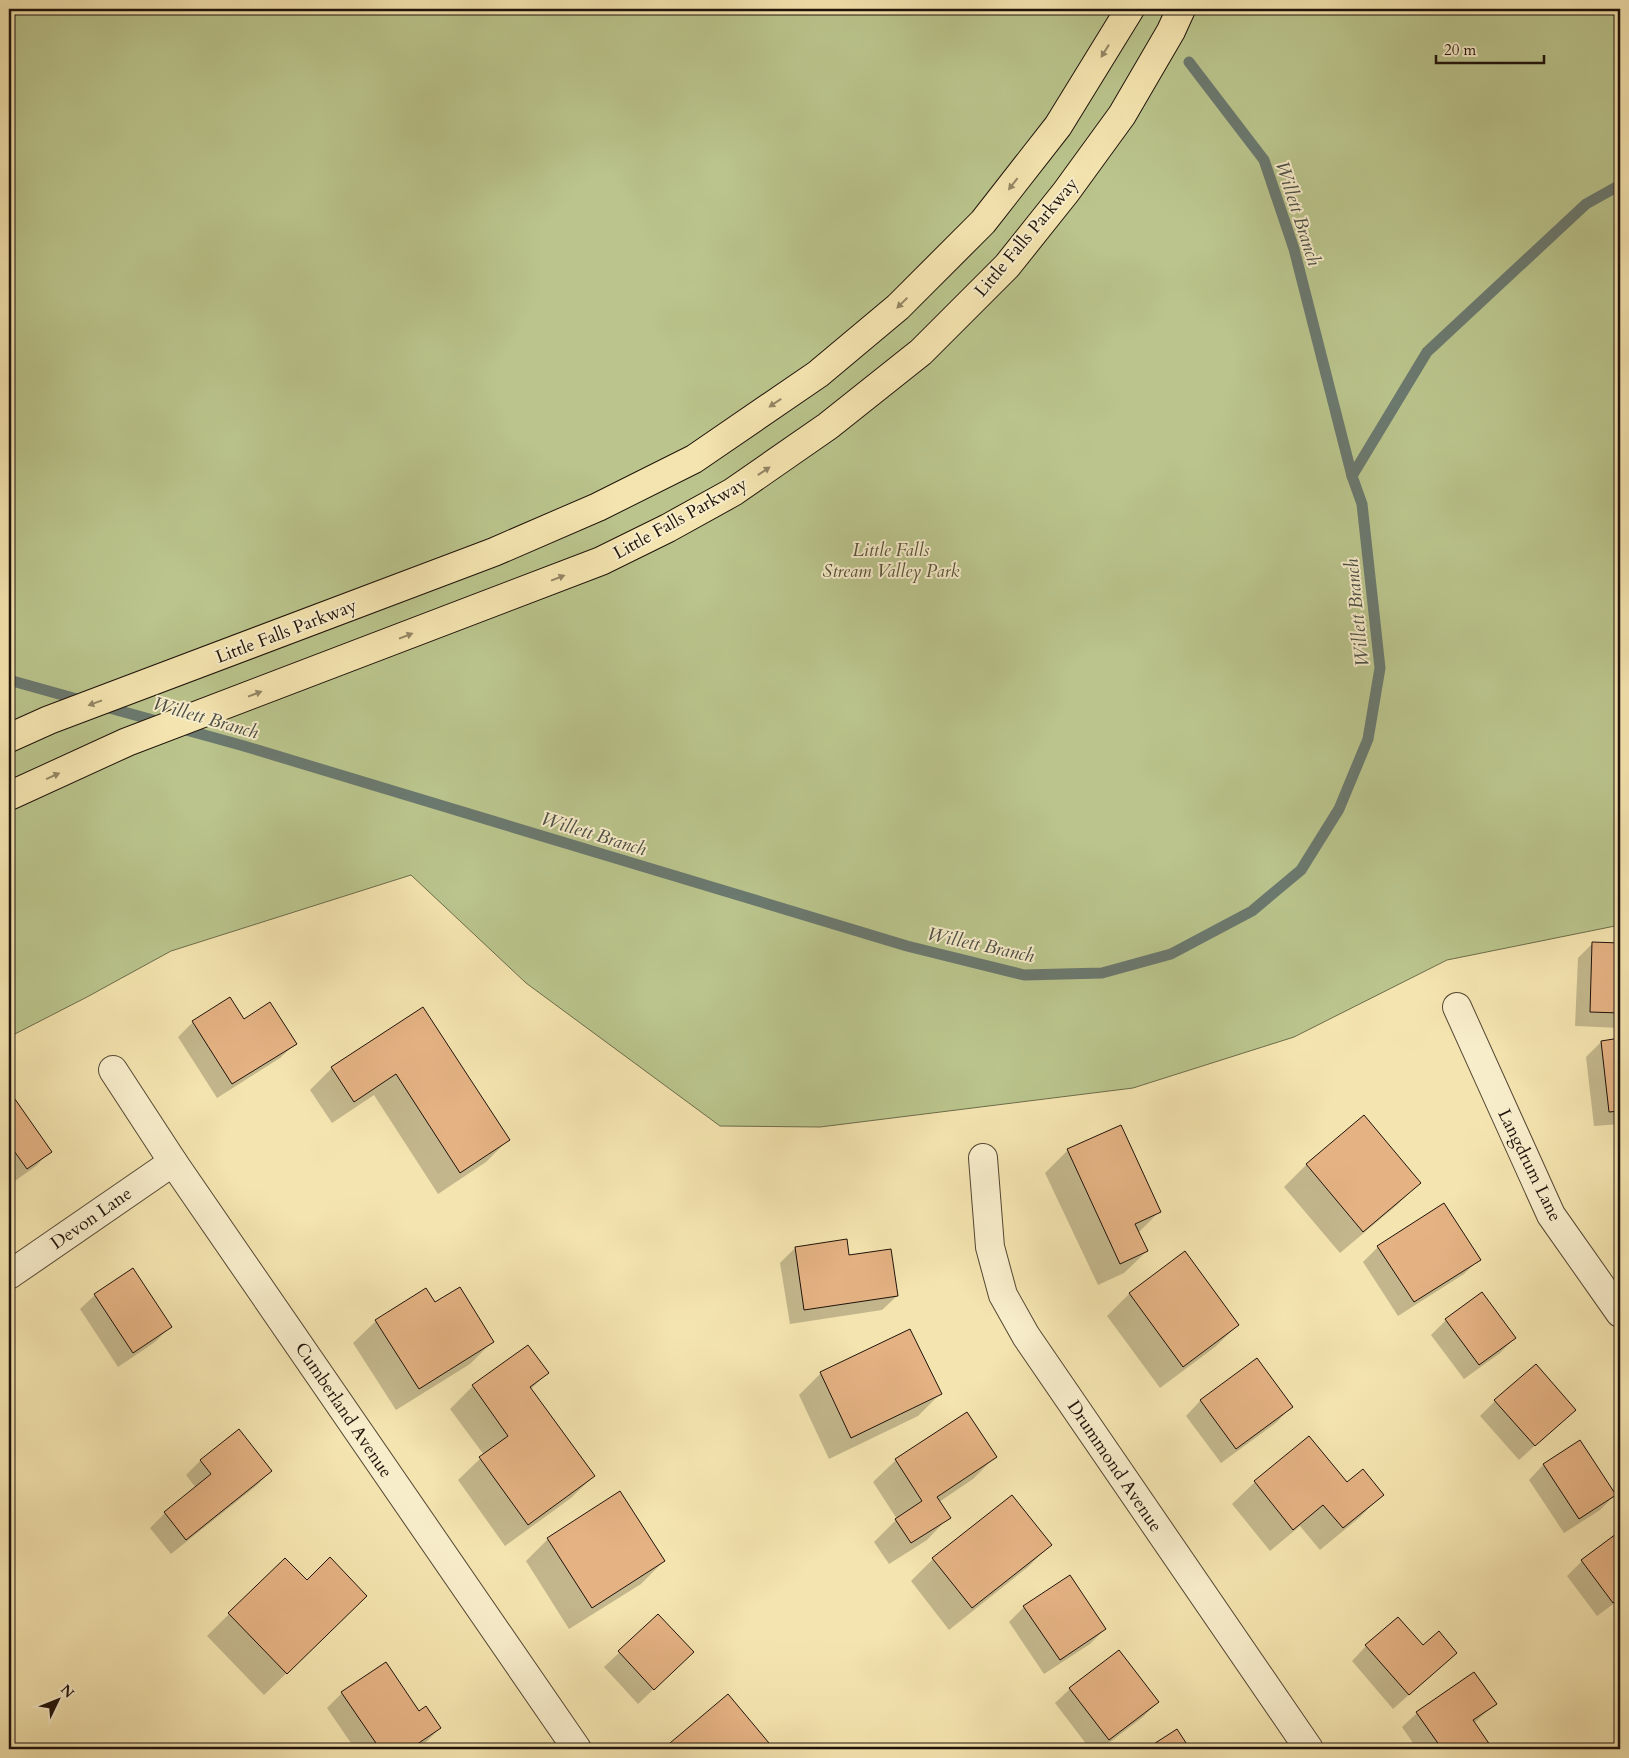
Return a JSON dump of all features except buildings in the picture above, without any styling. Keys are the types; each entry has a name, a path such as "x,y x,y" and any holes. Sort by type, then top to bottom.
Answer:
{"main road":[{"name":"Little Falls Parkway","path":"9,738 49,720 141,687 494,552 598,507 694,459 818,374 898,307 983,222 1058,126 1130,9"},
{"name":"Little Falls Parkway","path":"9,796 128,742 601,561 668,528 733,492 828,426 921,352 1006,266 1066,192 1122,115 1182,9"}],"street":[{"name":"Langdrum Lane","path":"1457,1007 1551,1215 1620,1313"},
{"name":"Cumberland Avenue","path":"113,1070 173,1162 577,1749"},
{"name":"Drummond Avenue","path":"983,1158 990,1247 1003,1295 1026,1336 1310,1749"},
{"name":"Devon Lane","path":"9,1275 173,1162"}],"green space":[{"name":"Little Falls Stream Valley Park","path":"9,9 1620,9 1620,925 1447,960 1294,1037 1133,1088 820,1127 720,1126 526,983 411,875 171,951 9,1037"}],"waterway":[{"name":"Willett Branch","path":"179,728 907,946 1024,975 1102,973 1171,954 1252,911 1301,870 1339,809 1368,739 1380,668 1362,504 1352,476 1294,249 1264,160 1189,62"},
{"path":"1352,476 1427,352 1586,204 1620,185"},
{"name":"Willett Branch","path":"9,680 84,701"},
{"name":"Willett Branch","path":"102,706 164,723"}]}
